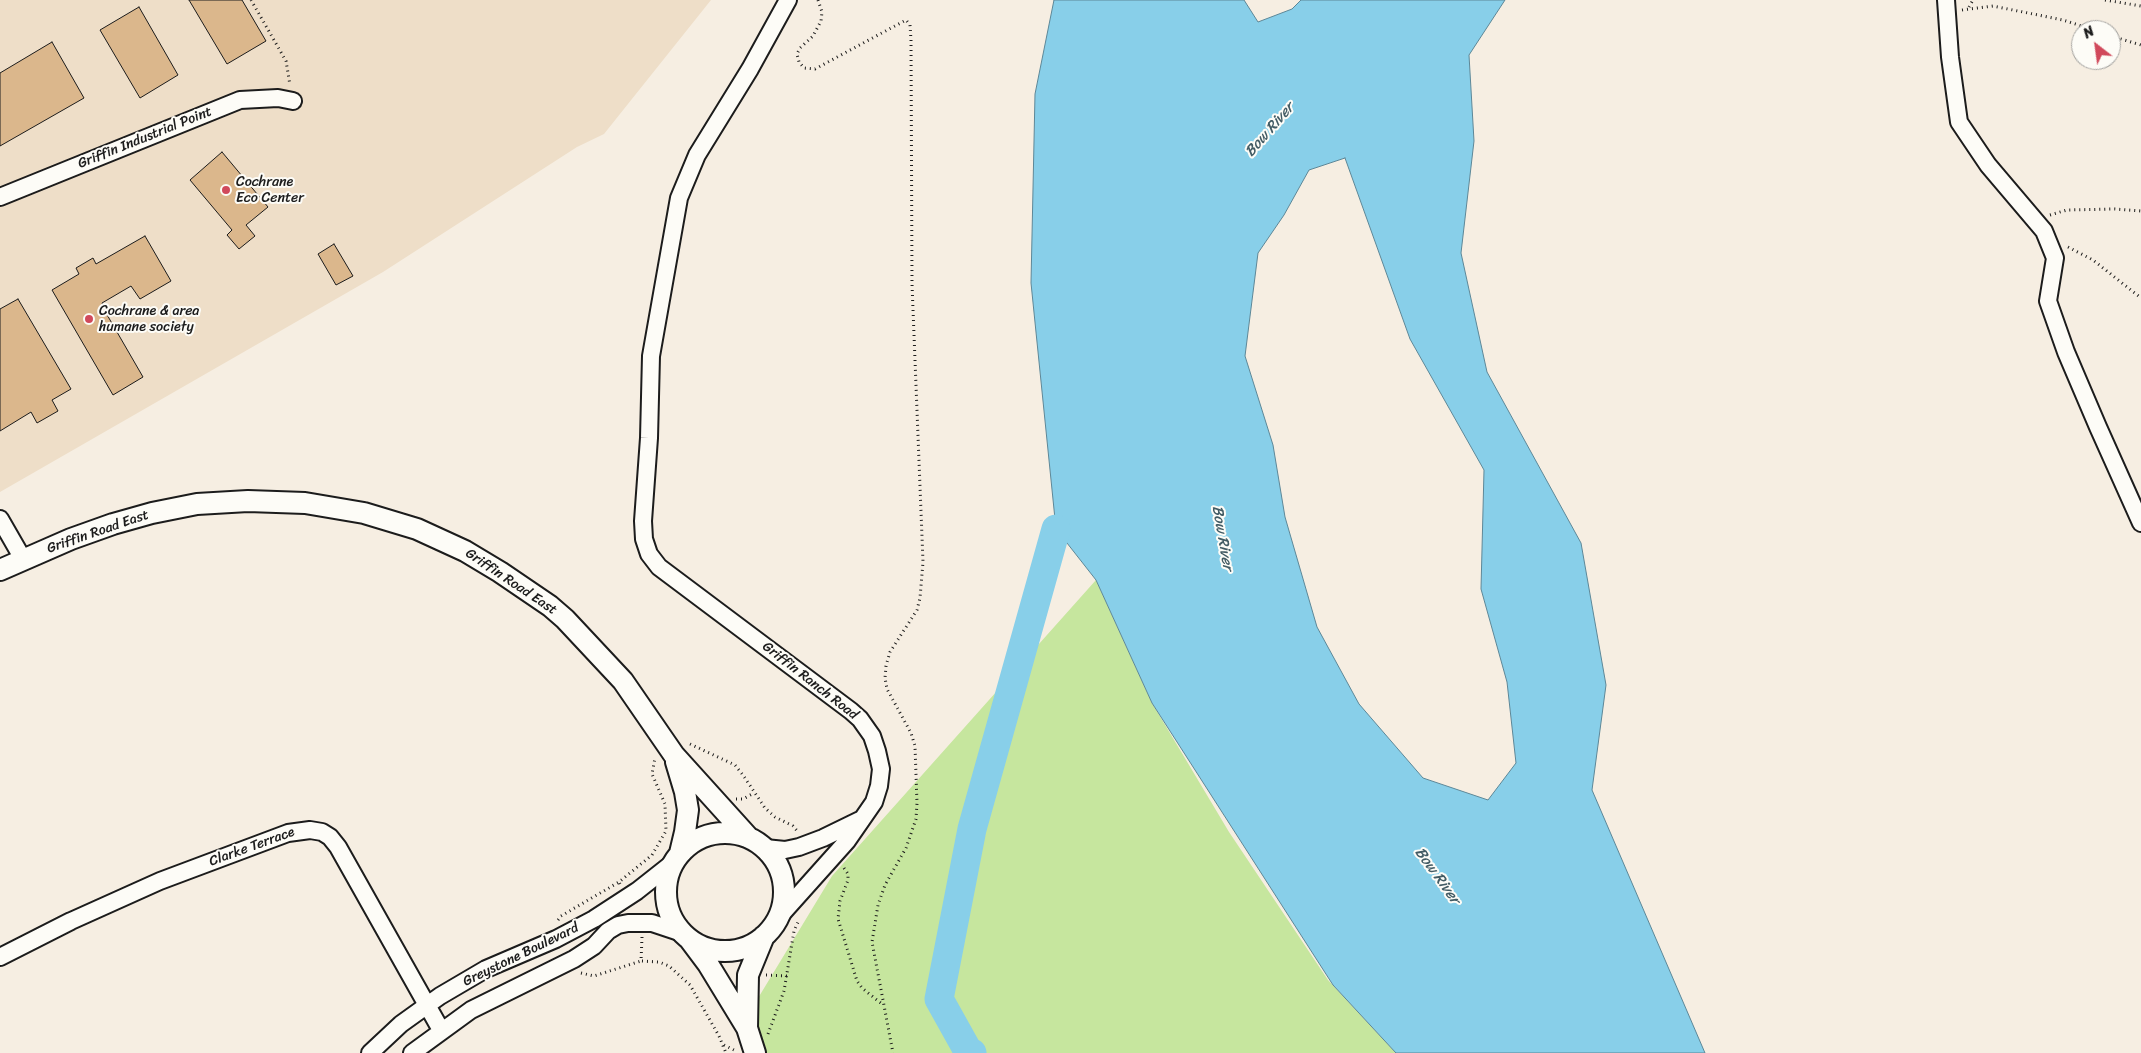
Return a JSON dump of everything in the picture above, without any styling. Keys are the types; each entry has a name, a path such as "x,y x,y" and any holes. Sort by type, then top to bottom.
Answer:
{"main road":[{"name":"Griffin Road East","path":"0,570 71,539 113,524 152,513 197,504 248,501 306,503 364,513 417,529 464,550 550,606 565,619 623,681 757,843"},
{"name":"Griffin Road East","path":"678,857 686,832 688,810 680,749"},
{"path":"747,1028 748,975 764,936 779,917 784,898 783,880 776,862 757,843 731,833 712,834 695,841 678,857 667,879 666,898 672,917 708,964 747,1028 755,1053"},
{"path":"686,936 707,948 727,951 747,947 764,936"}],"street":[{"name":"Griffin Ranch Road","path":"779,917 847,841 874,802 879,786 880,769 874,743 866,727 850,711 659,567 650,554 644,539 643,521 649,438 651,356 679,198 697,155 750,70 788,0"},
{"path":"1947,7 1950,57 1959,122 1988,165 2044,230 2055,258 2048,301 2091,411 2141,523"},
{"name":"Griffin Industrial Point","path":"0,196 240,100 278,98 294,101"},
{"path":"0,519 23,559"},
{"path":"757,843 785,850 799,847 823,838 864,818"},
{"name":"Clarke Terrace","path":"0,957 78,917 160,881 288,833 310,830 322,832 338,847 441,1030"},
{"name":"Greystone Boulevard","path":"370,1053 401,1024 427,1005 486,969 556,939 594,919 637,891 678,857"},
{"name":"Greystone Boulevard","path":"412,1053 441,1030 471,1010 584,953 618,926 628,923 652,923 686,936"}],"path":[{"path":"251,0 286,61 294,101"},
{"path":"818,0 822,12 822,21 813,36 800,48 798,54 799,62 804,68 815,69 906,20 910,25 912,284 924,562 917,610 890,652 885,678 887,689 911,733 915,746 917,803 916,819 906,848 885,885 873,923 872,942 893,1053"},
{"path":"1969,8 1973,0"},
{"path":"2105,0 2141,6"},
{"path":"1947,7 1993,6 2071,23"},
{"path":"2121,39 2141,45"},
{"path":"2033,219 2067,210 2115,209 2141,211"},
{"path":"2046,236 2094,260 2141,298"},
{"path":"680,749 735,765 743,774 754,793 775,818 796,829 799,837"},
{"path":"561,916 618,882 652,855 666,831 665,804 652,774"},
{"path":"730,800 743,799 754,793"},
{"path":"841,865 848,874 848,880 838,913 857,981 862,988 883,1004"},
{"path":"618,882 624,889"},
{"path":"767,1035 784,991 794,931 803,913"},
{"path":"641,961 643,930"},
{"path":"594,976 641,961 659,962 677,972 699,998 726,1053"},
{"path":"758,974 788,976"},
{"path":"723,1045 741,1053"}],"shaded area":[{"path":"0,0 711,0 604,134 577,147 383,272 0,492"}],"green space":[{"path":"1096,580 1152,703 1229,832 1328,980 1396,1053 763,1053 749,1013 832,876"}],"water":[{"name":"Bow River","path":"1054,0 1244,0 1258,22 1292,9 1301,0 1505,0 1469,55 1474,141 1461,253 1487,372 1581,543 1606,685 1592,790 1705,1053 1396,1053 1333,985 1152,703 1096,580 1056,529 1031,283 1035,94","holes":["1345,158 1410,339 1484,470 1481,589 1507,682 1516,763 1488,800 1423,778 1359,704 1317,627 1285,517 1273,445 1245,356 1258,253 1284,215 1309,170"]}],"building":[{"path":"189,0 242,0 266,41 227,64"},
{"path":"139,7 178,75 140,98 100,30"},
{"path":"52,42 84,98 0,146 0,73"},
{"name":"Cochrane Eco Center","path":"222,152 268,207 246,225 255,236 239,249 227,235 232,230 190,180"},
{"name":"Cochrane & area humane society","path":"145,236 171,281 140,299 131,286 102,303 143,377 113,395 52,290 79,274 76,268 93,258 96,264"},
{"path":"334,244 353,276 336,285 318,254"},
{"path":"18,299 71,389 52,400 58,411 37,423 31,412 0,431 0,309"}],"waterway":[{"path":"972,1053 968,1051 939,999 972,829 1056,529"}],"place":[{"name":"Cochrane Eco Center","path":"226,190"},
{"name":"Cochrane & area humane society","path":"89,319"}]}
